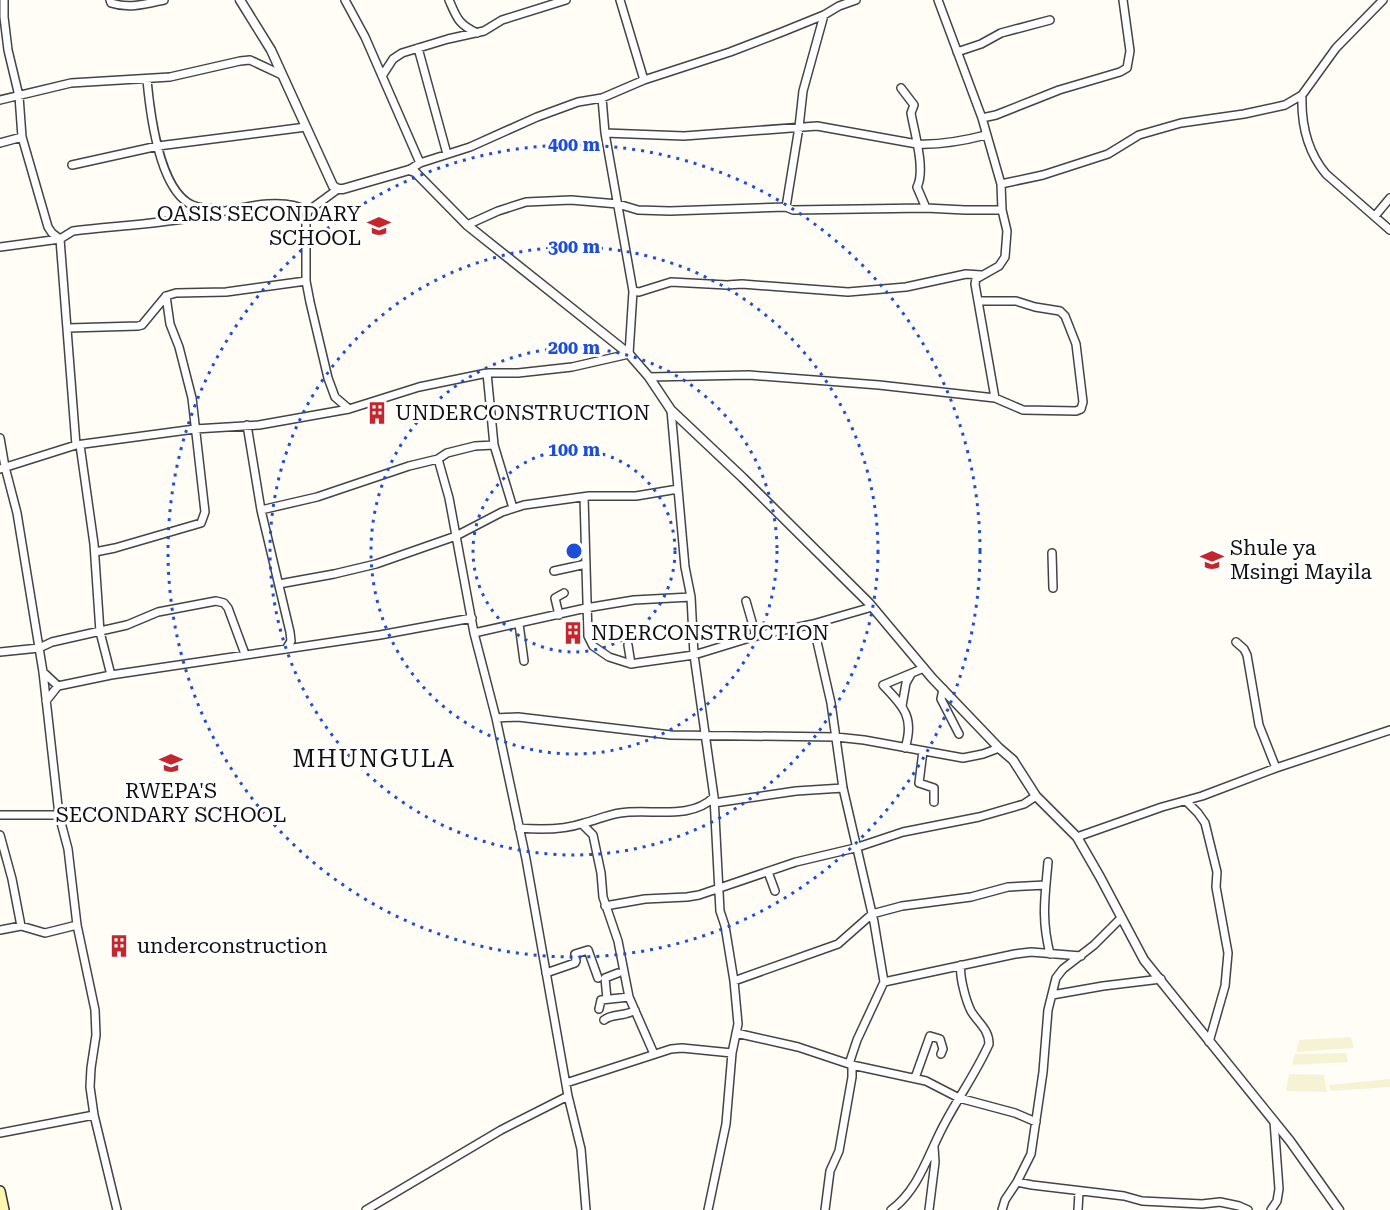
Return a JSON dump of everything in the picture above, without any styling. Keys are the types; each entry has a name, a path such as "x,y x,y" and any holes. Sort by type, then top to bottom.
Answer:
{"main road":[{"path":"0,1191 4,1210"}],"street":[{"path":"4,0 8,50 19,96 21,137 48,226 52,233 60,239 78,445 95,552 100,632 111,675"},
{"path":"110,0 111,3 117,5 135,6 164,0"},
{"path":"240,0 271,50 330,182 338,189"},
{"path":"345,0 371,51 420,163"},
{"path":"449,0 458,21 477,33"},
{"path":"382,76 393,59 402,53 484,31 502,20 566,0"},
{"path":"615,0 621,4 644,80"},
{"path":"348,409 335,397 328,378 306,282 308,211 338,189 409,170 420,163 470,147 537,117 578,102 602,98 644,80 730,52 824,15 838,3 856,0"},
{"path":"938,0 981,118 1001,184 1002,210 1007,231 1005,257 999,266 982,275 975,282 995,398"},
{"path":"981,118 996,115 1059,90 1127,68 1130,51 1124,0"},
{"path":"1001,184 1035,177 1108,154 1146,133 1181,123 1244,114 1285,105 1302,94 1336,48 1383,0"},
{"path":"786,207 803,91 824,15"},
{"path":"957,52 981,44 1008,30 1050,20"},
{"path":"448,39 454,33 458,21"},
{"path":"418,48 447,154"},
{"path":"371,51 382,60 393,59"},
{"path":"0,100 88,81 147,80 170,77 225,63 250,60 282,75"},
{"path":"147,80 158,146 166,176 185,201 205,209 295,205 308,211"},
{"path":"901,88 914,105 911,113 920,168 920,182 917,187 926,208"},
{"path":"1302,94 1305,131 1318,164 1326,174 1390,230"},
{"path":"602,98 605,133 633,291 629,354"},
{"path":"605,133 684,136 817,126 916,144 954,143 986,135"},
{"path":"72,165 158,146 306,127"},
{"path":"0,142 21,137"},
{"path":"409,170 415,172 467,225 629,354 649,377 671,410 872,606 943,689 999,748 1008,754 1036,796 1077,837 1144,960 1274,1121 1339,1210"},
{"path":"1375,216 1390,198"},
{"path":"467,225 498,210 526,202 571,200 618,204 638,210 670,211 786,207 793,210 926,208 1002,210"},
{"path":"0,246 60,239 73,231 201,216 229,209"},
{"path":"633,291 639,292 671,282 742,284 848,292 906,287 966,274 982,275"},
{"path":"68,328 142,325 166,296 186,292 226,292 306,282"},
{"path":"95,552 201,523 205,512 192,398 179,347 170,324 166,296"},
{"path":"649,377 749,375 879,385 995,398 1023,410 1079,410 1083,402 1078,354 1067,318 1060,311 1016,301 978,301"},
{"path":"2,468 78,445 195,429 259,425 348,409 419,387 487,373 518,373 572,367 629,354"},
{"path":"487,373 494,445 513,508"},
{"path":"330,413 335,397"},
{"path":"671,410 685,567 691,597 694,655 714,800 720,911 725,926 734,981 738,1024 732,1053 726,1124 708,1210"},
{"path":"247,425 261,510 290,632 291,641 286,649"},
{"path":"0,438 2,468 17,513 43,672 59,815 68,849 77,925 95,1010 96,1035 90,1087 94,1115 117,1210"},
{"path":"261,510 317,497 409,466 438,459 447,453 468,447 494,445"},
{"path":"438,459 449,498 474,633 496,718 519,828 568,1096 580,1149 586,1210"},
{"path":"279,584 376,564 456,536 513,508 584,496 636,496 678,489"},
{"path":"584,496 586,608 590,641 609,657 631,664 694,655 756,636 813,624 872,606"},
{"path":"1052,553 1053,588"},
{"path":"554,571 586,564"},
{"path":"559,615 555,598 564,593"},
{"path":"474,633 586,608 634,600 691,597"},
{"path":"0,652 39,648 52,642 127,625 158,612 221,601 228,608 245,654"},
{"path":"746,601 756,636"},
{"path":"46,701 58,687 111,675 209,662 245,654 472,618"},
{"path":"519,624 524,661"},
{"path":"813,624 831,703 843,788 872,914 884,982 857,1040 850,1064 852,1077 839,1151 832,1166 825,1210"},
{"path":"1236,642 1247,655 1259,726 1276,768"},
{"path":"628,645 631,664"},
{"path":"905,748 910,731 902,706 883,685 924,668"},
{"path":"43,672 58,687"},
{"path":"902,706 906,683 911,673"},
{"path":"943,689 941,699 959,734"},
{"path":"496,718 518,717 671,735 836,737 963,758 999,748"},
{"path":"1077,837 1390,730"},
{"path":"923,751 919,783 934,788 934,802"},
{"path":"519,828 543,830 582,824 632,811 670,812 697,809 714,800 843,788"},
{"path":"605,906 645,899 687,897 796,862 855,848 903,832 979,817 1024,804 1036,796"},
{"path":"1186,801 1198,813 1206,828 1217,872 1216,887 1228,953 1225,986 1209,1042"},
{"path":"0,815 59,815"},
{"path":"582,824 593,835 605,906 618,941 629,997 654,1054"},
{"path":"0,835 21,926"},
{"path":"1048,862 1044,920 1050,954"},
{"path":"768,872 775,891"},
{"path":"734,981 838,944 872,914 902,906 971,897 1008,887 1046,885"},
{"path":"1002,1210 1005,1200 1031,1154 1043,1072 1048,1010 1058,975 1122,918"},
{"path":"0,930 21,926 45,933 77,925"},
{"path":"546,973 575,963 575,954 588,950 598,978"},
{"path":"884,982 1015,954 1081,956"},
{"path":"891,1210 910,1192 986,1052 989,1041 986,1031 971,1011 959,972 961,965"},
{"path":"607,999 605,978 618,973"},
{"path":"1052,995 1161,979"},
{"path":"599,1010 601,1000 629,997"},
{"path":"604,1020 609,1016 628,1014 635,1010"},
{"path":"736,1034 798,1047 850,1064 915,1078 935,1084 959,1098 1015,1113 1036,1122"},
{"path":"915,1078 930,1036 940,1039 943,1049 941,1054"},
{"path":"566,1083 612,1070 654,1054 682,1048 732,1053"},
{"path":"366,1210 501,1130 568,1096"},
{"path":"0,1133 94,1115"},
{"path":"1271,1210 1277,1201 1279,1189 1274,1121"},
{"path":"929,1210 935,1162 933,1146"},
{"path":"1017,1182 1079,1192 1124,1196 1142,1202 1202,1207 1228,1203 1248,1210"},
{"path":"1078,1210 1079,1192"}],"shaded area":[{"path":"1351,1037 1354,1048 1296,1052 1299,1040"},
{"path":"1346,1053 1348,1062 1292,1065 1295,1054"},
{"path":"1289,1074 1324,1075 1327,1092 1286,1091"},
{"path":"1390,1079 1390,1087 1331,1091 1329,1085"}],"place":[{"name":"OASIS SECONDARY SCHOOL","path":"379,226"},
{"name":"UNDERCONSTRUCTION","path":"377,413"},
{"name":"Shule ya Msingi Mayila","path":"1212,560"},
{"name":"NDERCONSTRUCTION","path":"573,633"},
{"name":"RWEPA'S SECONDARY SCHOOL","path":"171,763"},
{"name":"underconstruction","path":"119,946"}],"district":[{"name":"MHUNGULA","path":"374,759"}]}
